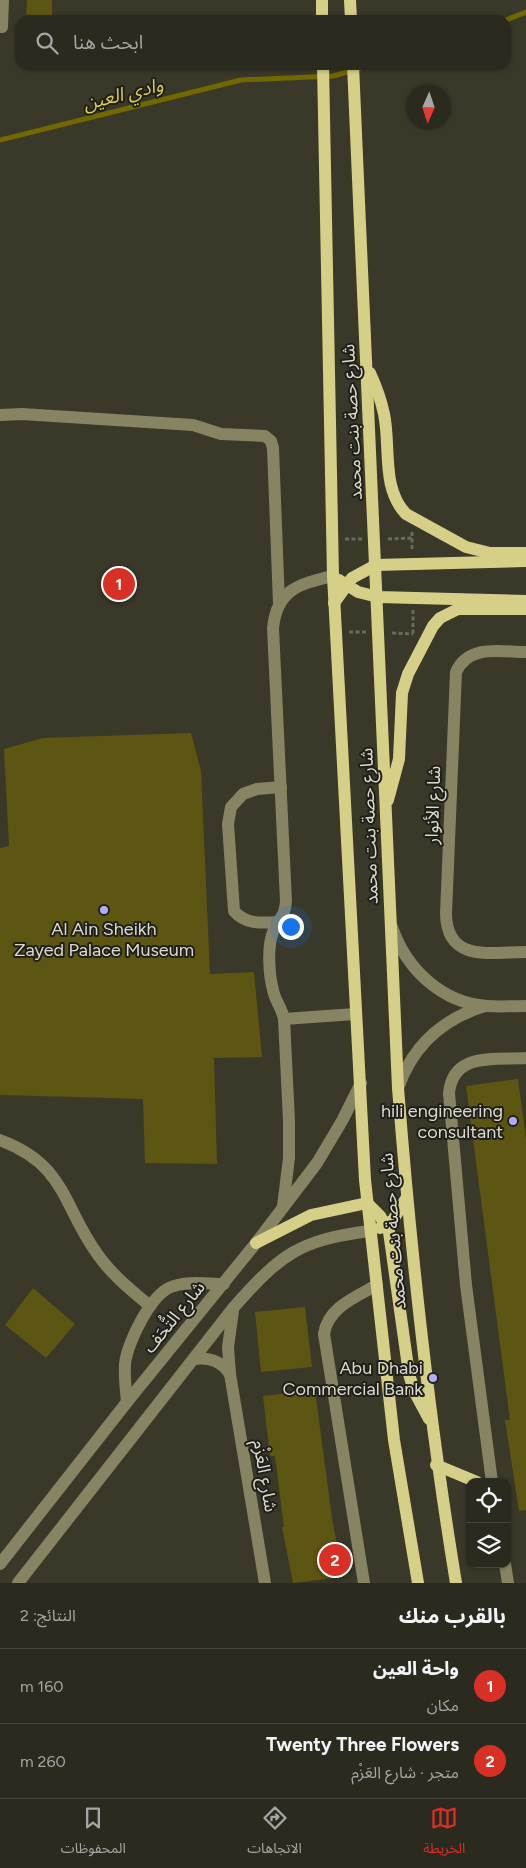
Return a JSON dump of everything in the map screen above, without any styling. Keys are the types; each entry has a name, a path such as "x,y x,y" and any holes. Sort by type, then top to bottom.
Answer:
{"main road":[{"path":"322,0 322,15"},
{"path":"350,0 351,15"},
{"name":"شارع حصة بنت محمد","path":"323,70 333,576 355,1014 370,1231 394,1440 418,1583"},
{"name":"شارع حصة بنت محمد","path":"353,70 378,598 398,1088 407,1196 436,1465 456,1583"},
{"path":"367,367 384,415 391,486 399,506 406,514 466,547 490,553 526,553"},
{"path":"334,603 346,584 360,572 376,565 526,561"},
{"path":"333,576 364,595 378,598 526,601"},
{"path":"386,805 395,782 399,759 402,693 408,674 433,626 440,618 458,609 526,609"},
{"path":"370,1231 386,1226 399,1213 407,1196"},
{"path":"256,1243 311,1215 367,1203 380,1216 386,1226 394,1252 409,1374 422,1408 432,1424"},
{"path":"436,1465 467,1478"}],"street":[{"path":"2,27 3,0"},
{"path":"0,415 22,414 193,424 221,434 265,436 273,448 279,604"},
{"path":"283,1206 288,1158 289,1121 284,1019 272,989 270,952 273,932 285,914 286,901 274,628 275,611 285,595 300,584 333,576"},
{"name":"شارع الأنوار","path":"526,652 479,652 464,659 456,672 446,919 451,938 467,951 526,952"},
{"path":"280,922 254,923 240,918 234,911 228,824 231,807 243,794 257,789 281,787"},
{"path":"390,922 406,957 425,979 449,995 486,1006 526,1006"},
{"path":"398,1088 411,1059 430,1034 456,1016 486,1006"},
{"path":"284,1019 355,1014"},
{"path":"491,1478 466,1285 449,1093 452,1078 460,1067 467,1063 526,1058"},
{"name":"شارع التُّحَف","path":"0,1564 127,1402 256,1243 328,1146 361,1083"},
{"path":"0,1140 38,1160 51,1174 58,1182 98,1255 150,1306"},
{"path":"18,1583 234,1307 262,1276 292,1252 316,1241 341,1234 370,1231"},
{"path":"127,1402 126,1354 150,1306 162,1292 173,1286 224,1284"},
{"path":"364,1583 324,1334 325,1324 332,1314 376,1285"},
{"name":"شارع العَزْم","path":"234,1307 228,1347 230,1374 265,1583"},
{"path":"194,1359 202,1358 218,1362 230,1374"},
{"path":"506,1568 508,1583"}],"building":[{"path":"27,0 52,0 52,15 26,15"},
{"name":"Al Ain Sheikh Zayed Palace Museum","path":"191,733 201,771 210,974 254,972 262,1057 214,1058 217,1164 145,1163 143,1099 0,1095 0,848 9,846 4,749 43,738"},
{"path":"518,1079 526,1139 526,1510 519,1511 505,1420 510,1420 466,1086"},
{"path":"33,1288 75,1324 46,1358 5,1325"},
{"path":"305,1307 312,1367 261,1372 255,1312"},
{"path":"315,1390 332,1518 343,1577 293,1583 282,1527 284,1527 275,1456 270,1456 263,1396"}],"waterway":[{"name":"وادي العين","path":"511,18 526,12"},
{"name":"وادي العين","path":"0,140 241,80 333,76 354,70"}],"place":[{"name":"واحة العين","path":"119,584"},
{"name":"Al Ain Sheikh Zayed Palace Museum","path":"104,910"},
{"name":"hili engineering consultant","path":"513,1121"},
{"name":"Abu Dhabi Commercial Bank","path":"433,1378"},
{"name":"Twenty Three Flowers","path":"335,1560"}]}
